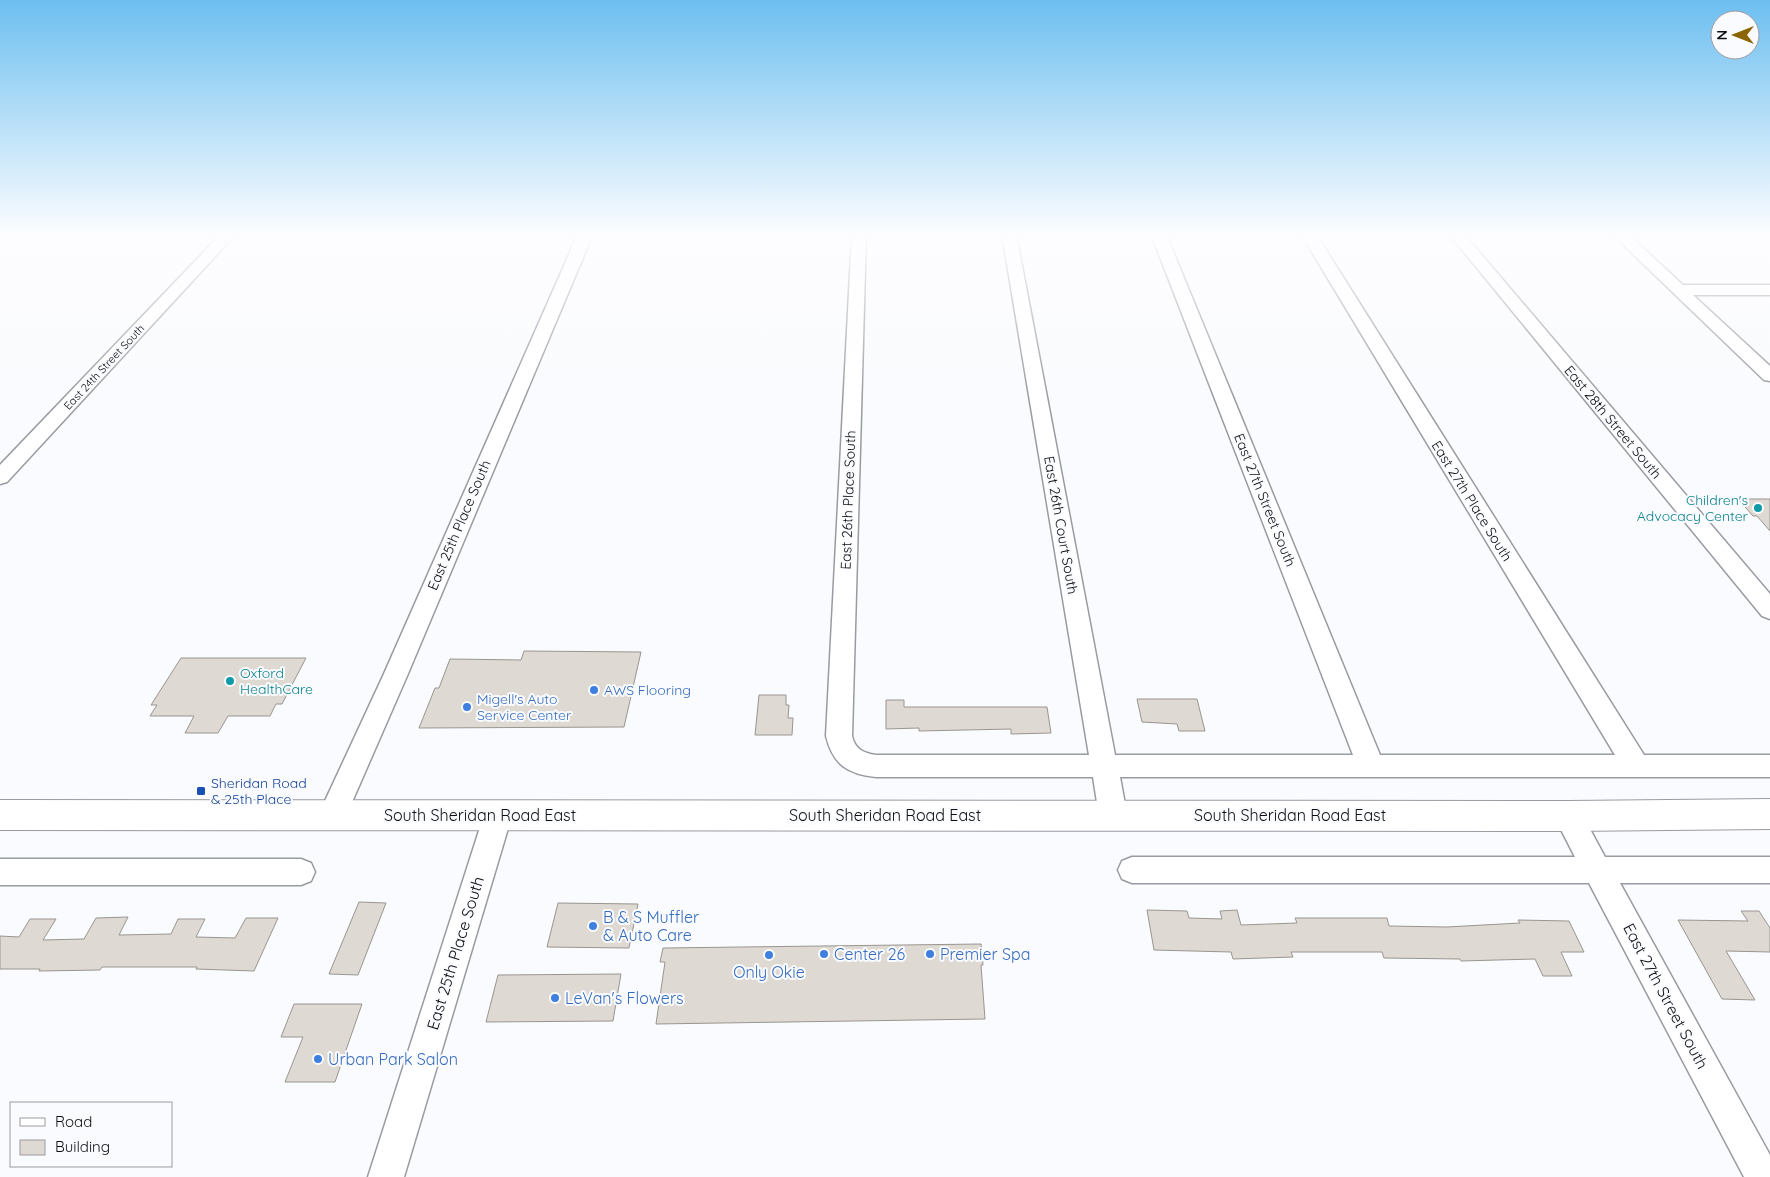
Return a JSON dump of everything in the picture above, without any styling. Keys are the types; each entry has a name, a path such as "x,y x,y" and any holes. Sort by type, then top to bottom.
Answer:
{"main road":[{"name":"South Sheridan Road East","path":"0,815 1568,816 1770,814"}],"street":[{"name":"East 24th Street South","path":"0,477 177,289"},
{"name":"East 25th Place South","path":"332,816 395,676 562,289"},
{"name":"East 26th Place South","path":"857,289 839,736 841,747 854,761 864,765 876,766 1104,765"},
{"name":"East 26th Court South","path":"1019,289 1113,815"},
{"name":"East 27th Street South","path":"1180,289 1370,766"},
{"name":"East 27th Place South","path":"1342,289 1637,767"},
{"name":"East 28th Street South","path":"1502,289 1770,610"},
{"path":"1678,290 1770,290"},
{"path":"1678,290 1770,376"},
{"path":"1104,765 1770,766"},
{"name":"East 25th Place South","path":"386,1177 498,815"},
{"name":"East 27th Street South","path":"1568,816 1763,1177"},
{"path":"1132,870 1770,870"},
{"path":"0,872 301,872"}],"building":[{"name":"Children's Advocacy Center","path":"1738,499 1770,499 1770,531 1757,516 1753,516"},
{"path":"524,651 641,652 624,727 419,728 435,688 439,688 450,659 521,660"},
{"name":"Oxford HealthCare","path":"181,658 306,658 282,704 276,704 270,716 228,716 218,733 185,733 194,716 150,716 157,705 151,705"},
{"path":"759,695 786,695 786,705 789,705 788,718 793,718 792,735 755,735"},
{"path":"1137,699 1197,699 1205,731 1179,731 1177,724 1142,722"},
{"path":"886,700 904,700 904,707 1047,707 1051,733 1011,734 1011,729 919,731 919,728 886,729"},
{"path":"359,902 386,903 358,975 329,974"},
{"name":"B & S Muffler & Auto Care","path":"558,903 638,904 629,948 547,947"},
{"path":"1147,910 1187,911 1189,918 1222,919 1220,911 1237,910 1241,925 1297,923 1295,918 1387,918 1389,926 1447,927 1520,923 1518,920 1569,921 1584,952 1561,952 1572,976 1543,976 1535,959 1461,961 1460,959 1384,958 1382,952 1291,952 1293,957 1233,959 1231,952 1154,950"},
{"path":"1741,911 1759,911 1770,928 1770,952 1726,951 1755,1000 1722,999 1678,920 1748,921"},
{"path":"128,917 119,935 171,934 178,919 205,919 196,937 235,938 246,918 278,918 254,971 196,969 197,967 102,967 100,970 39,971 40,969 0,969 0,936 19,937 30,919 56,919 43,940 84,939 96,918"},
{"path":"981,944 985,1019 656,1024 665,962 660,962 663,948"},
{"name":"LeVan's Flowers","path":"621,974 613,1021 486,1022 498,975"},
{"name":"Urban Park Salon","path":"294,1004 362,1004 335,1082 285,1082 303,1037 281,1037"}],"place":[{"name":"Children's Advocacy Center","path":"1758,508"},
{"name":"Oxford HealthCare","path":"230,681"},
{"name":"AWS Flooring","path":"594,690"},
{"name":"Migell's Auto Service Center","path":"467,707"},
{"name":"Sheridan Road & 25th Place","path":"201,791"},
{"name":"B & S Muffler & Auto Care","path":"593,926"},
{"name":"Center 26","path":"824,954"},
{"name":"Premier Spa","path":"930,954"},
{"name":"Only Okie","path":"769,955"},
{"name":"LeVan's Flowers","path":"555,998"},
{"name":"Urban Park Salon","path":"318,1059"}]}
